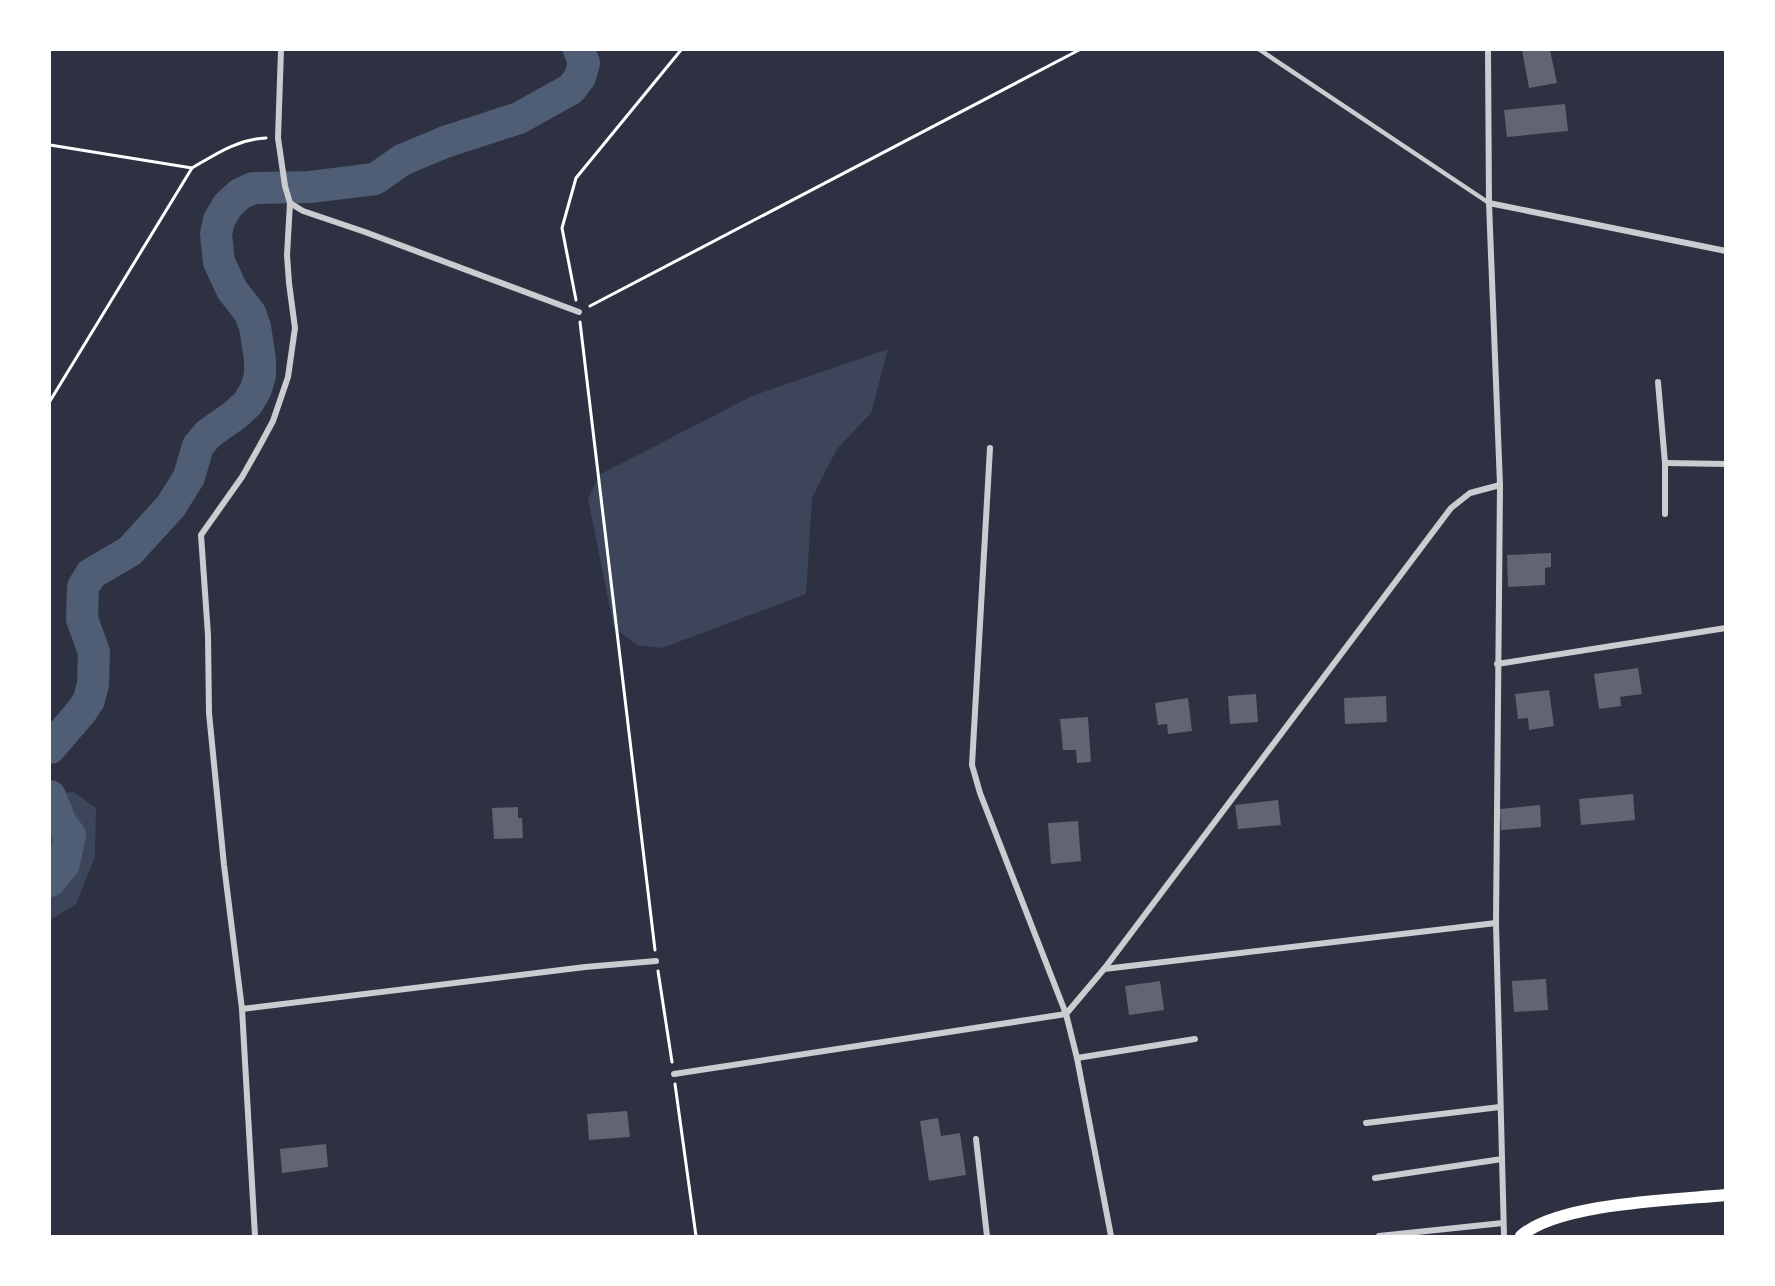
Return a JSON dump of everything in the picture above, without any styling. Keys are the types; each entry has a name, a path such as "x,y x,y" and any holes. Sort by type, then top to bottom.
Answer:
{"main road":[{"path":"1521,1236 1530,1228 1569,1213 1725,1195"}],"street":[{"path":"255,1236 242,1009 224,865 209,713 208,635 201,535 242,477 259,447 273,421 288,376 295,328 287,255 290,203 285,186 278,138 281,50"},
{"path":"1488,50 1489,203 1500,484 1496,923 1504,1236"},
{"path":"290,203 303,212 365,232 579,312"},
{"path":"1489,203 1725,251"},
{"path":"1658,382 1665,463 1665,514"},
{"path":"990,448 972,765 980,793 1066,1014 1077,1058 1111,1236"},
{"path":"1665,463 1725,464"},
{"path":"674,1074 1066,1014 1104,969 1451,508 1470,493 1500,484"},
{"path":"1497,664 1725,628"},
{"path":"1104,969 1496,923"},
{"path":"242,1009 656,961"},
{"path":"1077,1058 1195,1039"},
{"path":"1366,1123 1500,1107"},
{"path":"976,1139 987,1236"},
{"path":"1374,1178 1502,1159"},
{"path":"1379,1236 1503,1223"}],"lane":[{"path":"1260,50 1489,203"}],"path":[{"path":"681,50 576,178 562,228 579,312 656,961 696,1236"},
{"path":"579,312 1079,50"},
{"path":"50,401 192,168 230,146 253,138 278,138"},
{"path":"50,145 192,168"}],"shaded area":[{"path":"888,349 871,413 837,449 812,498 806,594 662,648 637,645 614,628 588,499 599,475 752,396"},
{"path":"74,792 96,808 95,857 76,904 50,920 50,794"}],"building":[{"path":"1522,50 1550,50 1557,83 1529,88"},
{"path":"1565,104 1568,131 1507,137 1504,110"},
{"path":"1551,553 1551,567 1545,568 1545,585 1508,587 1507,555"},
{"path":"1638,668 1642,694 1620,697 1621,706 1599,709 1594,674"},
{"path":"1549,690 1554,726 1529,730 1528,718 1518,719 1515,694"},
{"path":"1256,694 1258,722 1230,724 1228,696"},
{"path":"1386,696 1387,722 1345,724 1344,698"},
{"path":"1188,698 1192,731 1168,734 1167,724 1158,725 1155,703"},
{"path":"1088,717 1091,762 1077,763 1076,750 1063,750 1060,719"},
{"path":"1633,794 1635,820 1581,825 1579,799"},
{"path":"1278,800 1281,825 1238,829 1235,805"},
{"path":"1540,805 1541,827 1501,830 1500,809"},
{"path":"518,807 518,818 522,818 523,838 494,839 492,808"},
{"path":"1078,821 1081,861 1051,864 1048,823"},
{"path":"1546,979 1548,1010 1514,1012 1512,981"},
{"path":"1160,981 1164,1010 1129,1015 1125,986"},
{"path":"627,1111 630,1137 589,1140 587,1114"},
{"path":"938,1118 941,1136 960,1133 966,1175 929,1181 920,1121"},
{"path":"326,1144 328,1167 282,1173 280,1149"}],"waterway":[{"path":"50,748 81,712 89,700 93,684 94,652 82,619 83,587 91,574 130,551 171,506 189,477 198,446 208,434 248,403 256,389 260,375 260,359 255,327 250,313 232,290 219,262 216,234 219,220 228,205 240,194 253,188 310,187 375,179 402,160 445,142 519,118 571,89 580,77 584,63 579,50"},
{"path":"50,796 61,823 70,835 64,864 50,881"}]}
